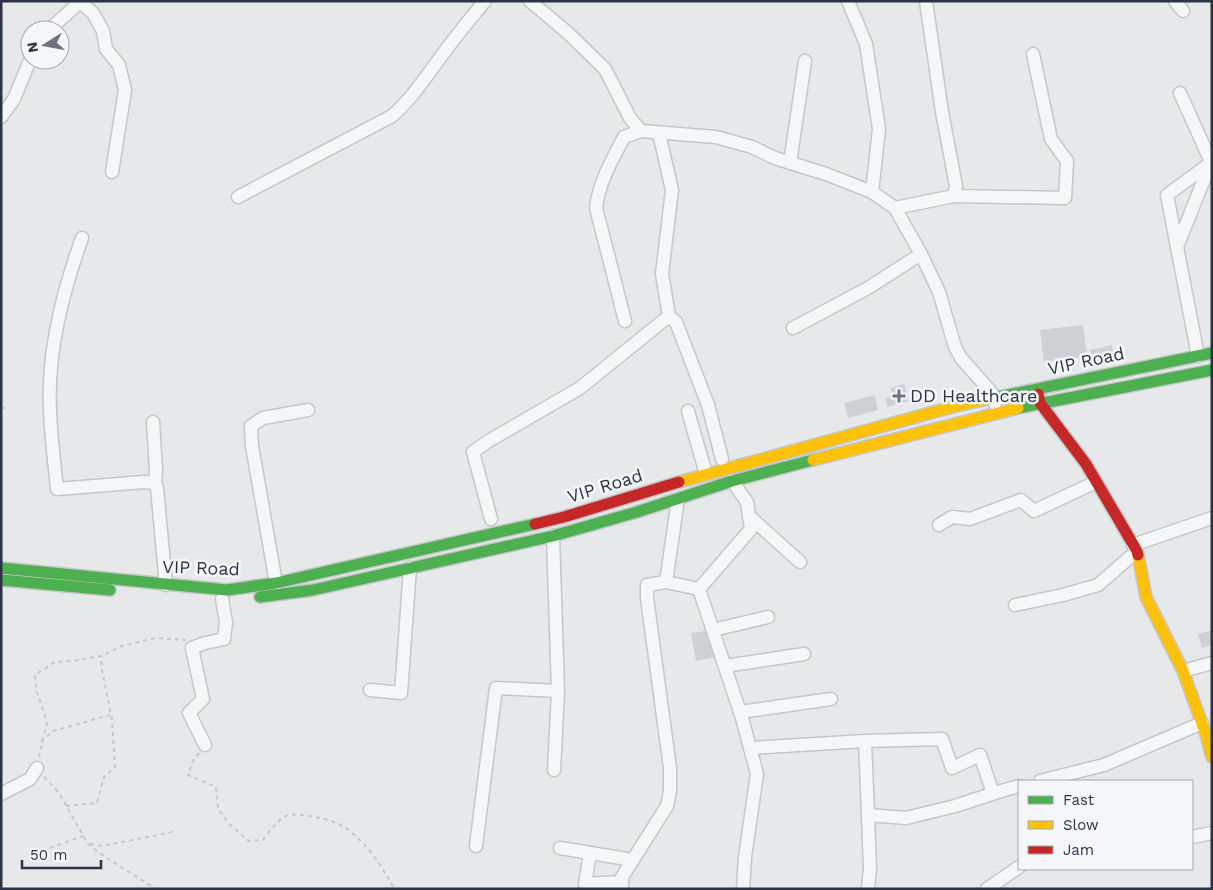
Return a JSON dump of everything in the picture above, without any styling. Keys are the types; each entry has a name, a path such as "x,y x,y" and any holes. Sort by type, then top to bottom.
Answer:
{"main road":[{"name":"VIP Road","path":"1,568 72,574 164,592 228,590 276,583 564,516 706,474 956,406 1212,352"},
{"name":"VIP Road","path":"205,599 244,599 313,590 553,536 637,512 732,481 997,413 1212,370"},
{"path":"1036,390 1040,403 1086,464 1135,548 1146,597 1183,672 1202,723 1209,735 1212,757"},
{"path":"1,580 122,592"}],"street":[{"path":"238,197 392,116 417,91 446,48 485,1"},
{"path":"530,1 568,33 605,69 630,118 641,131"},
{"path":"848,1 866,44 879,129 872,192"},
{"path":"926,1 942,112 956,186 954,196"},
{"path":"1174,1 1183,11"},
{"path":"60,20 80,2 93,13 103,31 106,49 119,65 125,90 112,172"},
{"path":"895,208 954,196 1065,198 1067,161 1051,139 1033,54"},
{"path":"790,163 805,61"},
{"path":"1,117 14,99 26,70"},
{"path":"1177,247 1212,162 1180,93"},
{"path":"625,321 596,208 607,170 624,137 641,131 716,137 752,147 775,158 826,174 872,192 895,208 921,254 939,292 955,347 961,358 991,392 997,413"},
{"path":"659,133 672,190 662,274 669,316 676,322 708,406 722,459"},
{"path":"1198,356 1167,195 1212,162"},
{"path":"82,238 66,283 51,368 50,408 57,489 144,482 154,483"},
{"path":"794,328 868,288 921,254"},
{"path":"492,518 472,452 580,388 669,316"},
{"path":"276,583 252,446 251,426 263,418 308,410"},
{"path":"688,411 706,474"},
{"path":"153,422 156,470 154,483 157,488 164,592"},
{"path":"699,588 751,529 747,502 732,481"},
{"path":"939,525 952,517 970,519 1021,500 1034,511 1096,482"},
{"path":"666,582 678,499"},
{"path":"749,516 800,562"},
{"path":"1015,605 1063,595 1098,585 1135,548 1212,518"},
{"path":"553,536 558,690 554,770"},
{"path":"370,690 401,693 410,568"},
{"path":"590,853 585,884 622,885 622,877 667,806 670,790 670,768 647,598 647,585 666,582 699,588"},
{"path":"699,588 740,712 757,774 745,857 744,889"},
{"path":"205,745 189,713 203,699 192,648 205,643 224,640 226,622 222,599"},
{"path":"713,630 768,617"},
{"path":"725,666 804,654"},
{"path":"1183,672 1212,663"},
{"path":"476,846 496,688 558,690"},
{"path":"740,712 831,699"},
{"path":"1044,780 1104,765 1202,723"},
{"path":"750,748 865,741 942,740 952,768 980,755 993,793"},
{"path":"865,741 870,868 868,889"},
{"path":"1,794 30,779 37,768"},
{"path":"868,815 906,818 955,806 1018,786"},
{"path":"1193,837 1212,833"},
{"path":"560,848 633,860"},
{"path":"987,889 1018,868"}],"path":[{"path":"1,409 8,406"},
{"path":"156,889 88,844 59,793 37,768 41,742 47,722 37,692 35,675 55,662 101,656 122,646 155,638 182,639 205,643"},
{"path":"66,806 97,802 104,777 115,767 111,715 101,656"},
{"path":"41,742 53,731 111,715"},
{"path":"205,745 194,759 188,775 216,787 218,809 231,826 249,840 263,840 285,816 304,815 338,823 354,835 388,877 394,889"},
{"path":"88,844 102,846 173,832"},
{"path":"36,856 50,848 83,836"}],"building":[{"path":"1083,325 1087,356 1044,362 1040,330"},
{"path":"1112,345 1116,363 1094,367 1090,350"},
{"path":"904,384 909,401 887,407 885,399 893,396 890,388"},
{"path":"875,395 878,410 848,418 844,403"},
{"path":"712,630 716,657 696,661 691,633"},
{"path":"1212,630 1212,645 1202,648 1198,634"}],"traffic: fast":[{"path":"988,399 1212,353"},
{"path":"1018,408 1212,370"},
{"path":"260,597 313,590 553,536 637,512 732,481 813,460"},
{"path":"1,568 227,590 276,583 535,524"},
{"path":"1,580 110,590"}],"traffic: slow":[{"path":"679,482 956,406 988,399"},
{"path":"813,460 1018,408"},
{"path":"1138,555 1146,597 1183,671 1212,757"}],"traffic: jam":[{"path":"1038,394 1040,403 1086,464 1138,555"},
{"path":"535,524 679,482"}],"place":[{"name":"DD Healthcare","path":"899,396"}]}
